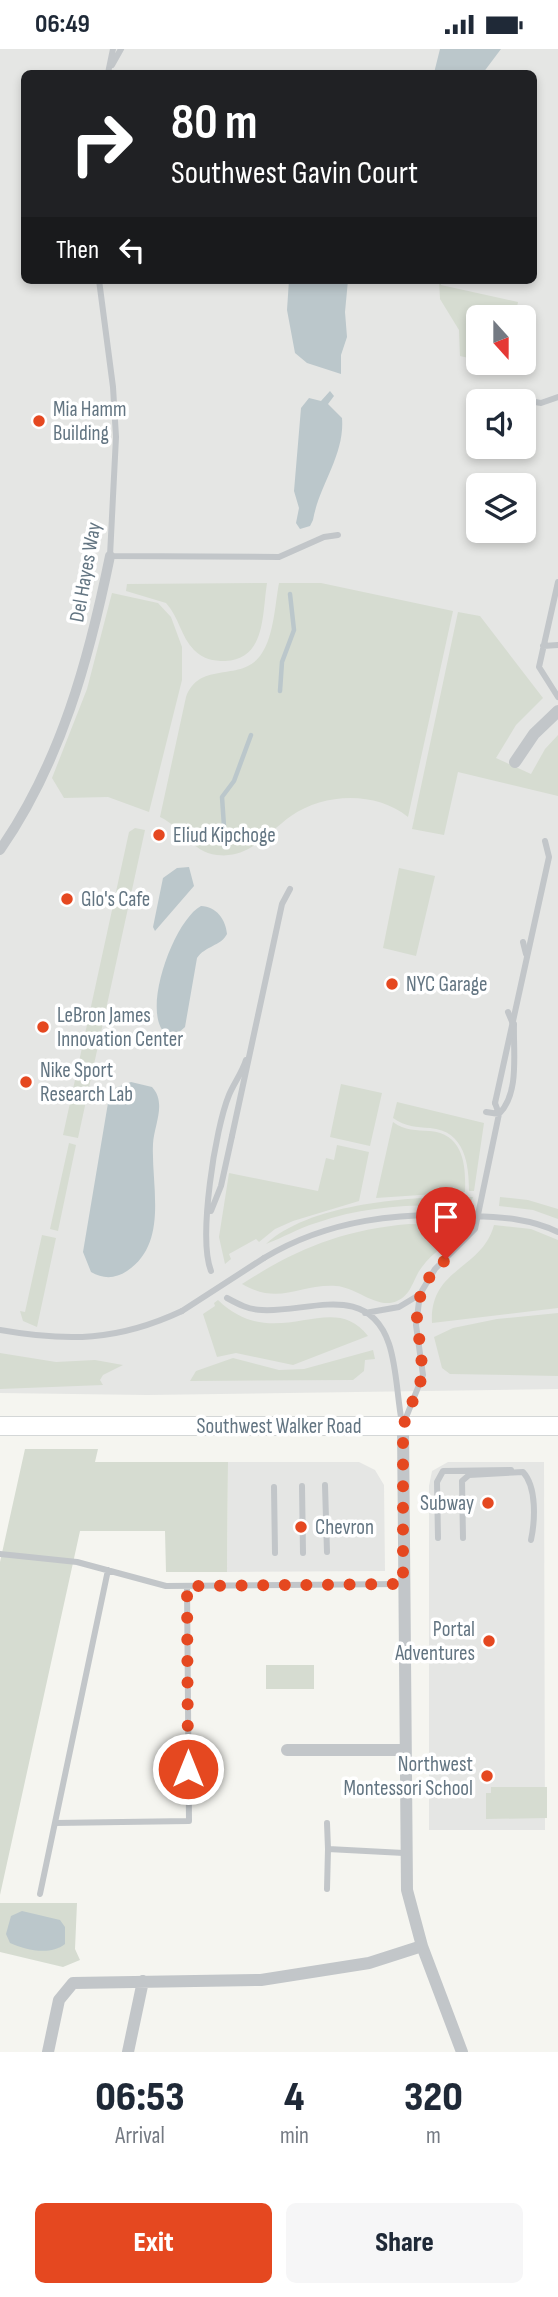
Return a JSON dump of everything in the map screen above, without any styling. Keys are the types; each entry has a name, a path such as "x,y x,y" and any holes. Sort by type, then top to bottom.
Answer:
{"main road":[{"name":"Southwest Walker Road","path":"0,1426 558,1426"}],"street":[{"name":"Del Hayes Way","path":"0,850 41,782 72,706 92,641 110,556"},
{"path":"515,762 534,734 558,711"},
{"path":"403,1426 404,1853 407,1890 422,1946 462,2052"},
{"path":"287,1750 404,1751"},
{"path":"48,2052 59,2000 73,1983 261,1980 369,1963 422,1946"},
{"path":"128,2052 143,1981"}],"lane":[{"path":"108,70 113,49"},
{"path":"109,70 121,49"},
{"name":"Del Hayes Way","path":"100,284 113,387 116,437 110,556"},
{"path":"536,402 558,397"},
{"path":"110,556 279,557 324,537 338,535"},
{"path":"558,582 539,667 558,697"},
{"path":"543,646 558,645"},
{"path":"403,1426 423,1375 416,1325 420,1294 435,1269 468,1239 480,1216 499,1114 495,1103 513,1024 527,942 550,854 544,844 546,864 526,954 514,1025 513,1076 507,1106 499,1114"},
{"path":"209,1213 230,1159 232,1136 250,1067 282,904 290,889"},
{"path":"211,1271 205,1252 213,1170 226,1106 246,1059 279,907 289,898"},
{"path":"526,926 526,954"},
{"path":"259,1003 268,992"},
{"path":"508,1012 513,1024"},
{"path":"486,1112 499,1114"},
{"path":"0,1330 43,1338 95,1337 141,1327 181,1311 264,1258 308,1236 371,1218 415,1214 480,1216 527,1221 558,1232"},
{"path":"365,1313 399,1307 420,1294"},
{"path":"227,1298 259,1311 343,1303 365,1313 377,1323 388,1341 403,1426"},
{"path":"438,1538 437,1482 443,1471 523,1472"},
{"path":"463,1538 462,1481 469,1475 523,1472"},
{"path":"523,1472 530,1482 533,1511 531,1540"},
{"path":"325,1485 327,1552"},
{"path":"302,1486 303,1553"},
{"path":"274,1487 275,1553"},
{"path":"0,1554 77,1562 160,1586 403,1584"},
{"path":"40,1894 108,1570"},
{"path":"55,1823 189,1821 187,1586"},
{"path":"327,1823 327,1889"},
{"path":"328,1850 404,1853"}],"shaded area":[{"path":"0,49 558,49 558,1389 147,1395 0,1393"},
{"path":"440,49 501,49 485,70 435,70"},
{"path":"289,284 348,284 345,312 347,337 341,355 341,374 307,363 295,353 287,310"},
{"path":"439,284 518,302 517,305 466,305 466,357 460,356 459,330 440,299"},
{"path":"330,391 334,396 328,404 342,418 340,445 313,520 310,526 300,529 296,523 299,508 294,491 301,408 309,398 321,401"},
{"path":"267,583 260,633 255,644 238,658 225,661 208,659 194,650 166,603 126,591 127,584"},
{"path":"279,583 321,583 453,611 408,817 381,803 365,799 334,799 304,808 249,849 229,855 208,853 160,817 186,697 201,678 244,668 262,653 272,628"},
{"path":"112,593 158,603 171,617 182,647 182,680 149,812 108,797 64,798 52,778 87,689"},
{"path":"458,612 480,616 543,698 516,725 496,758 531,774 545,749 558,735 558,796 458,772 444,835 412,829"},
{"path":"135,828 145,830 78,1138 63,1135 129,832"},
{"path":"189,867 194,886 155,931 153,927 163,878 177,868"},
{"path":"399,868 435,876 416,956 383,948"},
{"path":"201,906 211,908 219,915 227,934 197,958 185,1027 177,1034 166,1034 159,1023 157,1007 164,967 180,929"},
{"path":"131,1082 152,1087 159,1100 153,1144 153,1230 140,1259 122,1274 104,1277 91,1272 83,1252 109,1097 115,1088"},
{"path":"341,1084 382,1093 370,1146 330,1137"},
{"path":"397,1102 484,1123 474,1191 469,1191 466,1160 458,1142 442,1130 411,1126 393,1118"},
{"path":"393,1122 406,1129 441,1133 450,1138 461,1153 465,1192 376,1198"},
{"path":"69,1143 76,1145 58,1231 50,1229"},
{"path":"337,1145 369,1152 359,1201 275,1229 259,1242 256,1239 229,1254 231,1259 225,1264 219,1237 229,1173 318,1191 326,1158 334,1160"},
{"path":"473,1197 470,1205 465,1206 408,1206 334,1217 266,1244 285,1230 336,1210 393,1200"},
{"path":"500,1197 528,1200 558,1209 558,1219 533,1210 499,1206"},
{"path":"409,1224 456,1225 460,1229 426,1262 409,1291 397,1301 382,1303 336,1286 278,1294 255,1290 242,1284 281,1261 321,1243 362,1231"},
{"path":"494,1225 531,1229 558,1240 558,1308 432,1323 433,1305 439,1291 447,1280 479,1252"},
{"path":"42,1235 56,1238 37,1327 23,1321 20,1311 25,1312"},
{"path":"218,1300 240,1316 261,1322 337,1318 353,1323 368,1336 293,1365 236,1353 217,1357 203,1314 215,1306 214,1303"},
{"path":"558,1313 558,1376 450,1374 442,1368 434,1337 453,1328 497,1319"},
{"path":"373,1350 375,1359 365,1360 364,1371 353,1380 190,1381 196,1371 233,1358 279,1370 304,1369"},
{"path":"0,1353 56,1362 95,1360 123,1365 103,1375 100,1380 103,1385 0,1389"},
{"path":"25,1449 98,1449 95,1462 228,1462 227,1572 166,1572 165,1531 80,1531 0,1895 0,1562"},
{"path":"228,1462 359,1462 375,1470 384,1485 385,1571 227,1572"},
{"path":"448,1462 544,1462 545,1830 429,1830 429,1486 432,1471"},
{"path":"266,1665 314,1665 314,1689 266,1689"},
{"path":"491,1787 547,1787 547,1818 486,1819 486,1793 491,1793"},
{"path":"0,1903 77,1903 75,1949 80,1960 63,1967 0,1952"},
{"path":"22,1911 60,1920 65,1927 65,1944 45,1951 30,1950 10,1943 6,1934 11,1916"}],"waterway":[{"path":"280,691 282,662 294,630 290,594"},
{"path":"225,841 222,797 234,781 251,735"}],"place":[{"name":"Mia Hamm Building","path":"39,421"},
{"name":"Eliud Kipchoge","path":"159,835"},
{"name":"Glo's Cafe","path":"67,899"},
{"name":"NYC Garage","path":"392,984"},
{"name":"LeBron James Innovation Center","path":"43,1027"},
{"name":"Nike Sport Research Lab","path":"26,1082"},
{"name":"Subway","path":"488,1503"},
{"name":"Chevron","path":"301,1527"},
{"name":"Portal Adventures","path":"489,1641"},
{"name":"Northwest Montessori School","path":"487,1776"}],"route":[{"path":"188,1769 187,1586 403,1584 403,1426 423,1375 416,1308 426,1281 446,1259"}]}
